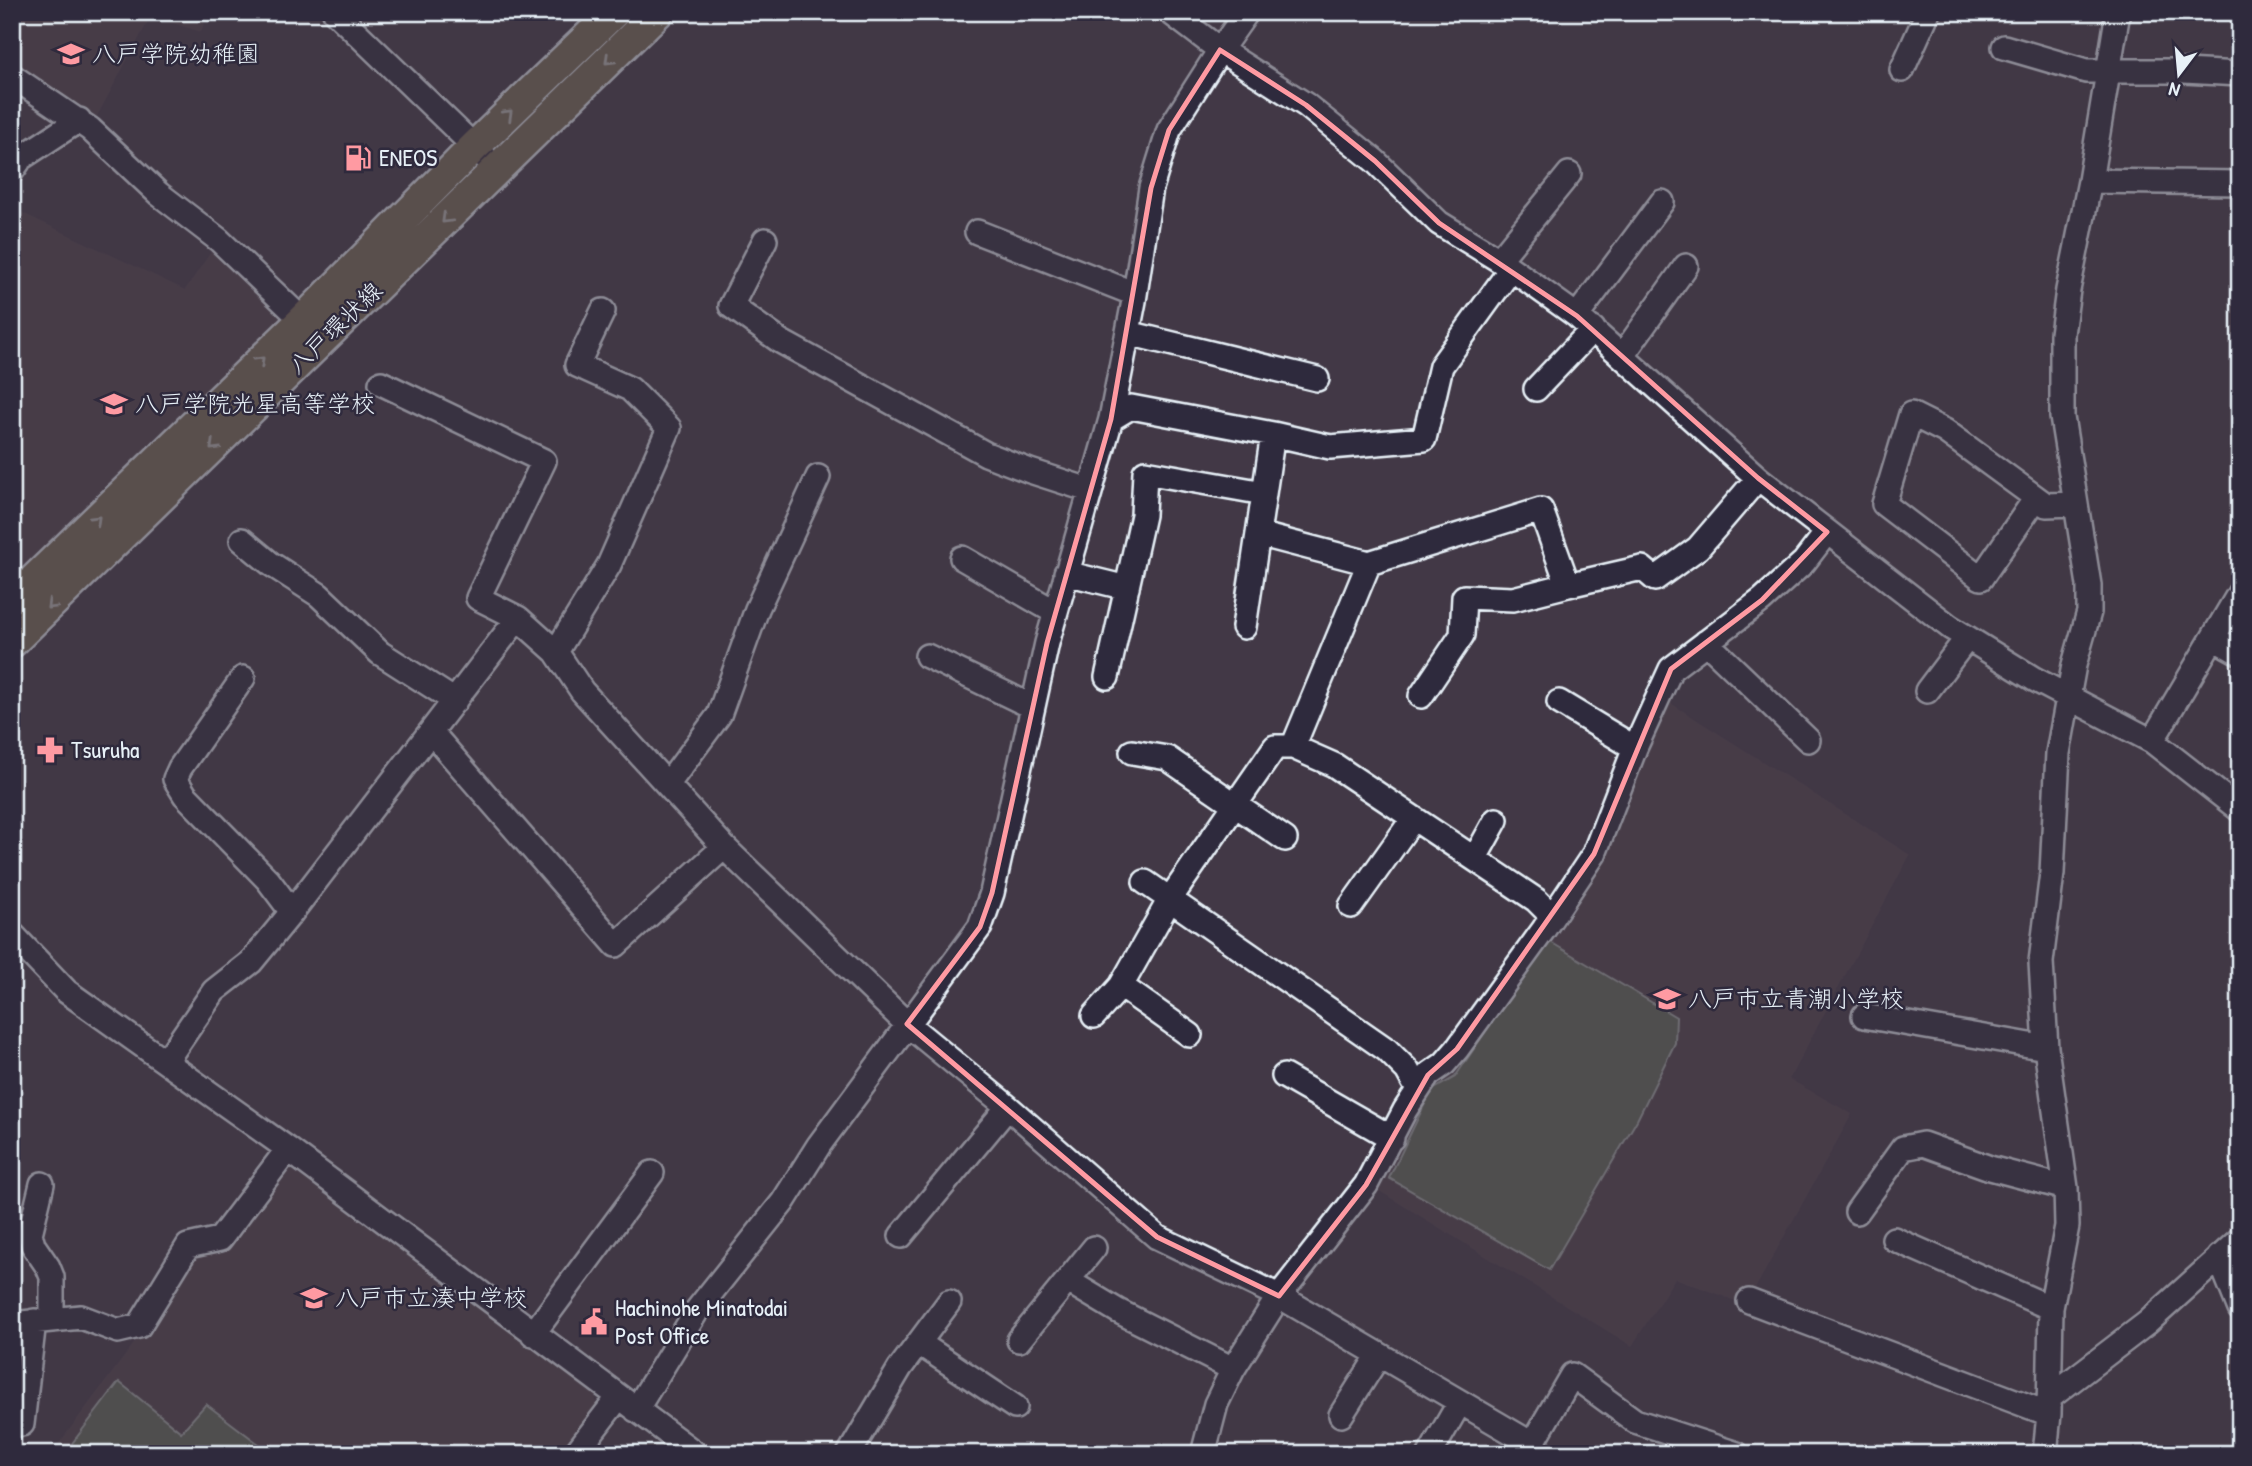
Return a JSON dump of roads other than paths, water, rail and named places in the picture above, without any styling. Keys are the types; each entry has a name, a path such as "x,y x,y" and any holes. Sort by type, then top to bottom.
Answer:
{"main road":[{"name":"八戸環状線","path":"12,642 313,330 474,147 614,12"},
{"name":"八戸環状線","path":"12,601 313,330 497,169 658,12"}],"street":[{"path":"335,12 497,169"},
{"path":"1170,12 1220,50 1306,105 1375,161 1439,223 1505,265 1585,322 1758,478 1967,638 2034,678 2151,741 2240,810"},
{"path":"575,1454 627,1404 783,1202 819,1145 980,927 992,894 1055,611 1111,419 1135,294 1151,188 1169,130 1247,12"},
{"path":"1902,70 1928,12"},
{"path":"2045,1454 2051,1308 2067,1226 2066,1188 2046,1048 2041,962 2053,873 2058,753 2074,665 2089,612 2089,585 2062,417 2062,334 2067,290 2090,181 2118,12"},
{"path":"2004,47 2086,71 2240,74"},
{"path":"12,76 79,120 159,194 219,240 313,330"},
{"path":"12,171 21,158 79,120"},
{"path":"1111,419 1131,407 1330,447 1424,439 1441,366 1505,265 1569,174"},
{"path":"2090,181 2240,183"},
{"path":"1536,389 1585,322 1662,202"},
{"path":"977,232 1135,294"},
{"path":"765,240 730,306 780,341 986,454 1089,490"},
{"path":"1622,356 1686,266"},
{"path":"556,652 609,565 669,429 630,389 577,365 603,311"},
{"path":"1128,333 1317,379"},
{"path":"381,383 544,461 478,597 518,618 556,652 582,691 724,847 907,1024 1157,1237 1279,1296 1460,1402 1529,1449 1573,1375 1634,1421 1737,1454"},
{"path":"2036,498 1981,578 1884,504 1911,414 1945,431 2046,505 2076,504"},
{"path":"1244,628 1273,434"},
{"path":"1107,677 1143,514 1145,472 1264,493"},
{"path":"668,784 719,715 757,609 818,477"},
{"path":"1422,696 1462,635 1464,597 1513,599 1642,568 1655,579 1698,548 1758,478"},
{"path":"1258,534 1369,563 1541,510 1568,585"},
{"path":"1203,1454 1216,1404 1233,1369 1279,1296 1366,1185 1428,1075 1444,1064 1457,1049 1594,854 1635,748 1671,669 1762,600 1804,562 1828,532"},
{"path":"242,540 271,564 319,595 380,653 455,701"},
{"path":"962,558 1055,611"},
{"path":"1293,747 1369,563"},
{"path":"1066,573 1127,588"},
{"path":"2151,741 2240,592"},
{"path":"166,1061 214,991 251,962 292,912 518,618"},
{"path":"1927,691 1967,638"},
{"path":"2213,638 2240,653"},
{"path":"1706,642 1808,740"},
{"path":"927,656 1033,707"},
{"path":"243,678 175,779 185,795 268,880 292,912"},
{"path":"1559,702 1635,748"},
{"path":"430,733 616,945 724,847"},
{"path":"1094,1016 1121,986 1170,899 1275,747 1293,747 1334,765 1536,900 1552,916"},
{"path":"1132,752 1167,758 1284,839"},
{"path":"1351,906 1413,819"},
{"path":"1475,858 1496,820"},
{"path":"1145,882 1387,1051 1407,1070 1418,1090"},
{"path":"12,934 66,991 288,1149 696,1454"},
{"path":"1121,986 1190,1035"},
{"path":"1864,1016 2046,1048"},
{"path":"1284,1076 1392,1138"},
{"path":"901,1236 1007,1107"},
{"path":"1857,1212 1903,1147 1923,1144 1990,1168 2066,1188"},
{"path":"33,1321 81,1317 118,1331 139,1326 188,1246 220,1239 288,1149"},
{"path":"533,1334 652,1173"},
{"path":"22,1424 33,1321 52,1277 33,1245 30,1234 42,1184"},
{"path":"2049,1406 2240,1238"},
{"path":"1894,1239 2051,1308"},
{"path":"1019,1340 1094,1248"},
{"path":"2219,1257 2240,1309"},
{"path":"1068,1281 1118,1311 1233,1369"},
{"path":"1749,1301 2049,1406"},
{"path":"849,1454 882,1396 949,1302"},
{"path":"919,1343 1015,1407"},
{"path":"1341,1415 1379,1355"},
{"path":"1430,1454 1460,1402"}],"place":[{"name":"八戸学院幼稚園","path":"71,54"},
{"name":"ENEOS","path":"358,158"},
{"name":"八戸学院光星高等学校","path":"114,404"},
{"name":"Tsuruha","path":"50,750"},
{"name":"八戸市立青潮小学校","path":"1667,999"},
{"name":"八戸市立湊中学校","path":"314,1298"},
{"name":"Hachinohe Minatodai Post Office","path":"594,1322"}]}
